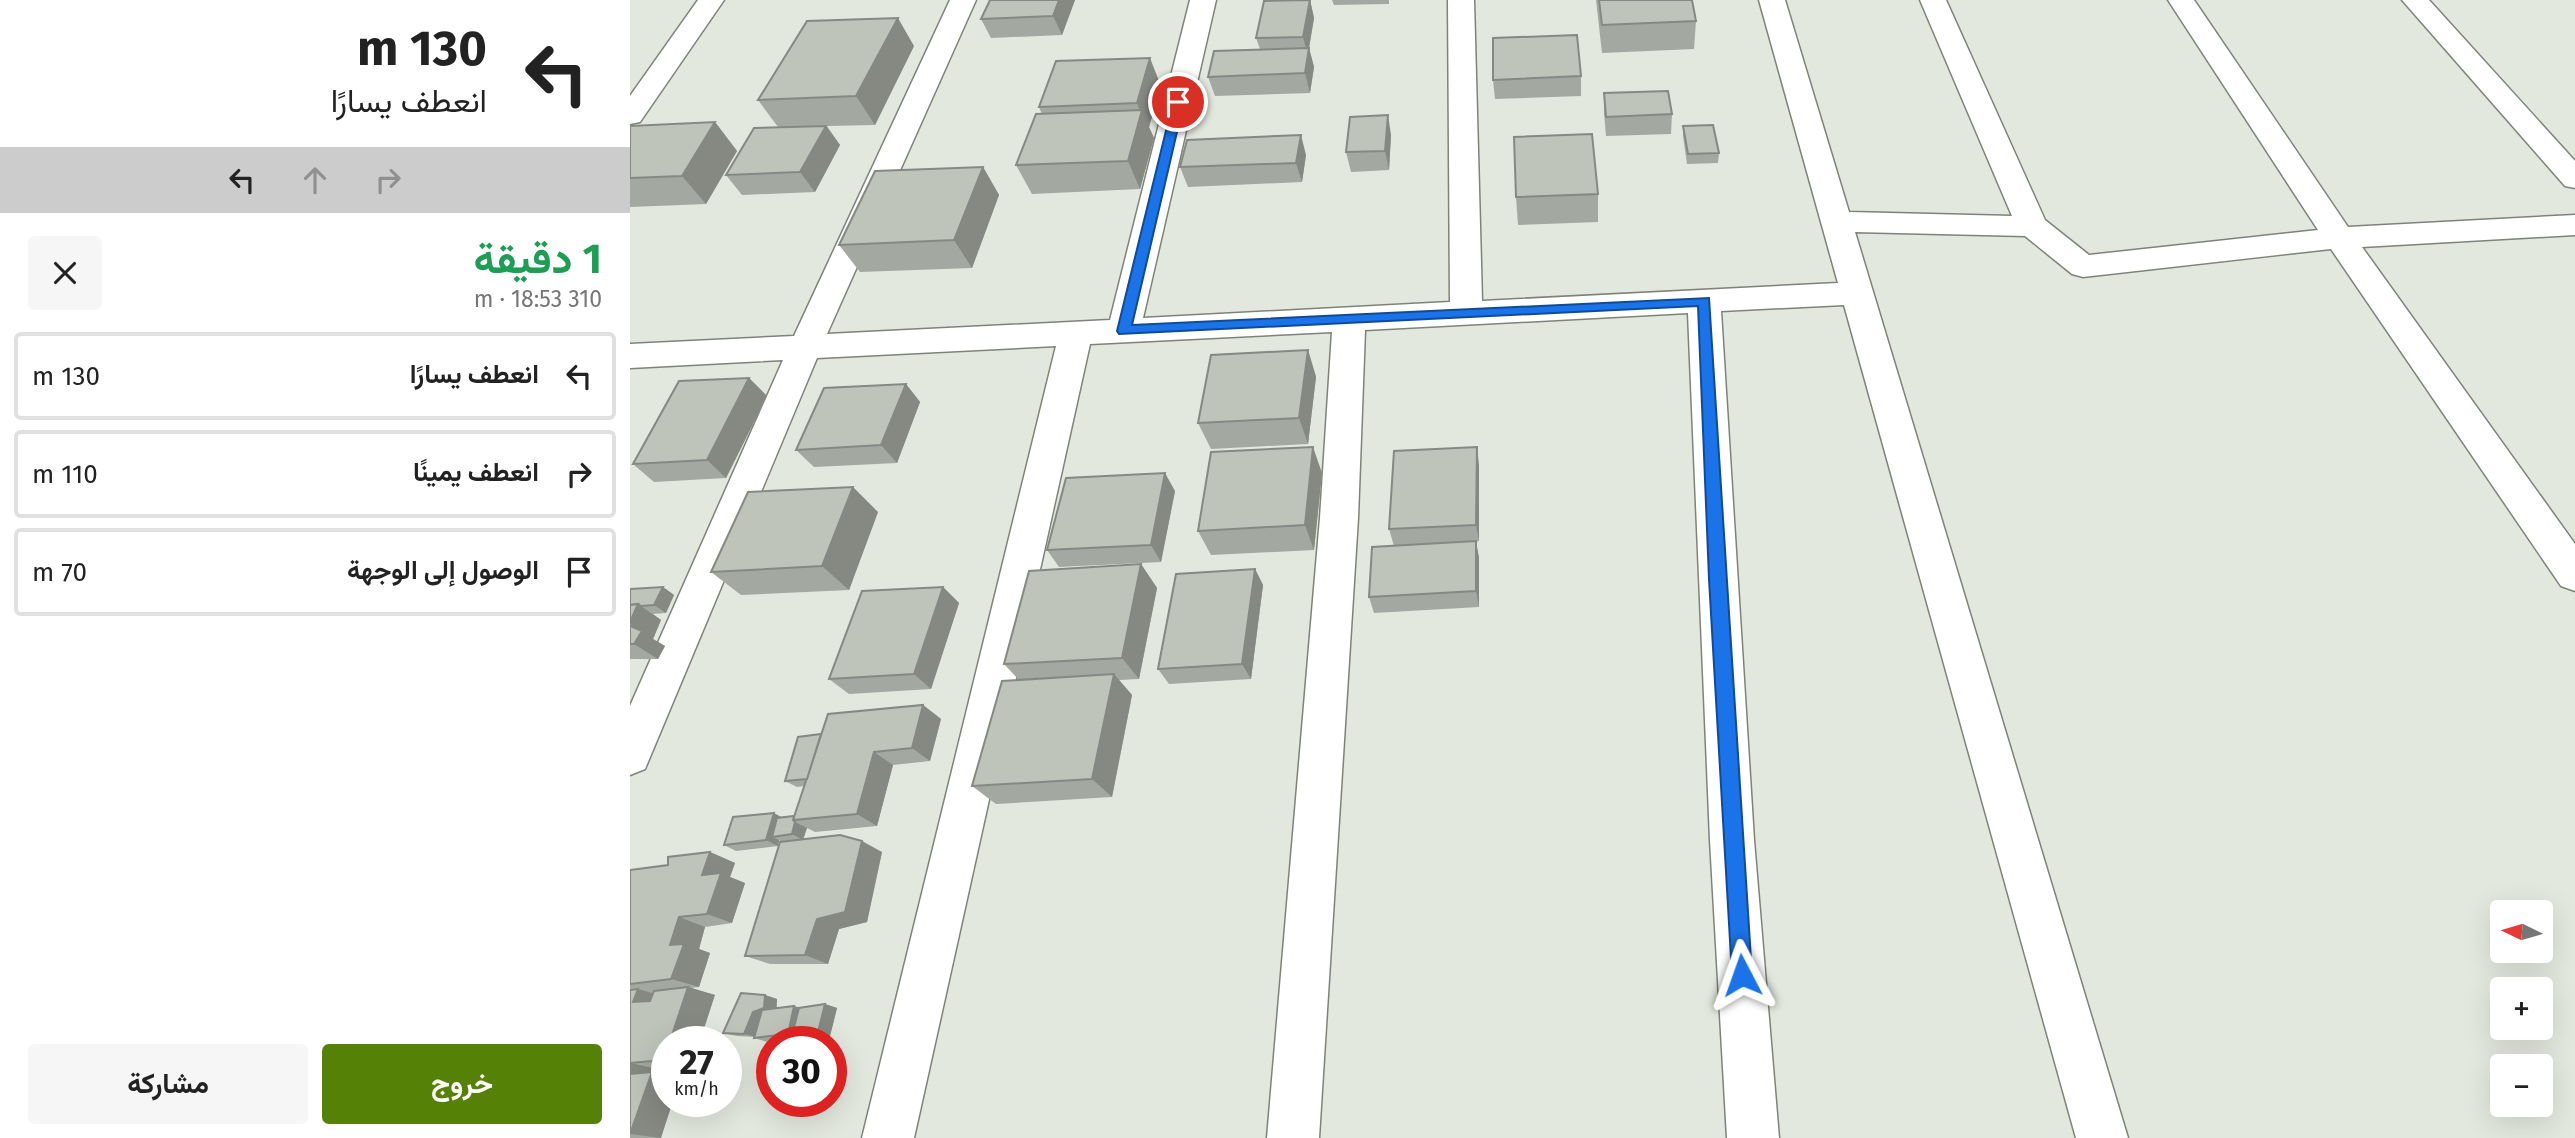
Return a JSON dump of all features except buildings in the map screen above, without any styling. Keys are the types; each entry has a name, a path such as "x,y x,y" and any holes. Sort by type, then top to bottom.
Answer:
{"street":[{"path":"630,116 711,0"},
{"path":"630,755 805,347 963,0"},
{"path":"1124,331 1203,0"},
{"path":"1461,0 1466,313"},
{"path":"1772,0 2102,1138"},
{"path":"1933,0 2032,226 2083,266 2339,238 2575,225"},
{"path":"2180,0 2339,238 2572,565"},
{"path":"2415,0 2575,179"},
{"path":"1836,222 2032,226"},
{"path":"630,356 1857,293"},
{"path":"1704,301 1717,579 1753,1138"},
{"path":"1293,1138 1339,518 1349,319"},
{"path":"887,1138 1076,333"}],"route":[{"path":"1178,102 1124,331 1704,301 1717,579 1742,975"}]}
